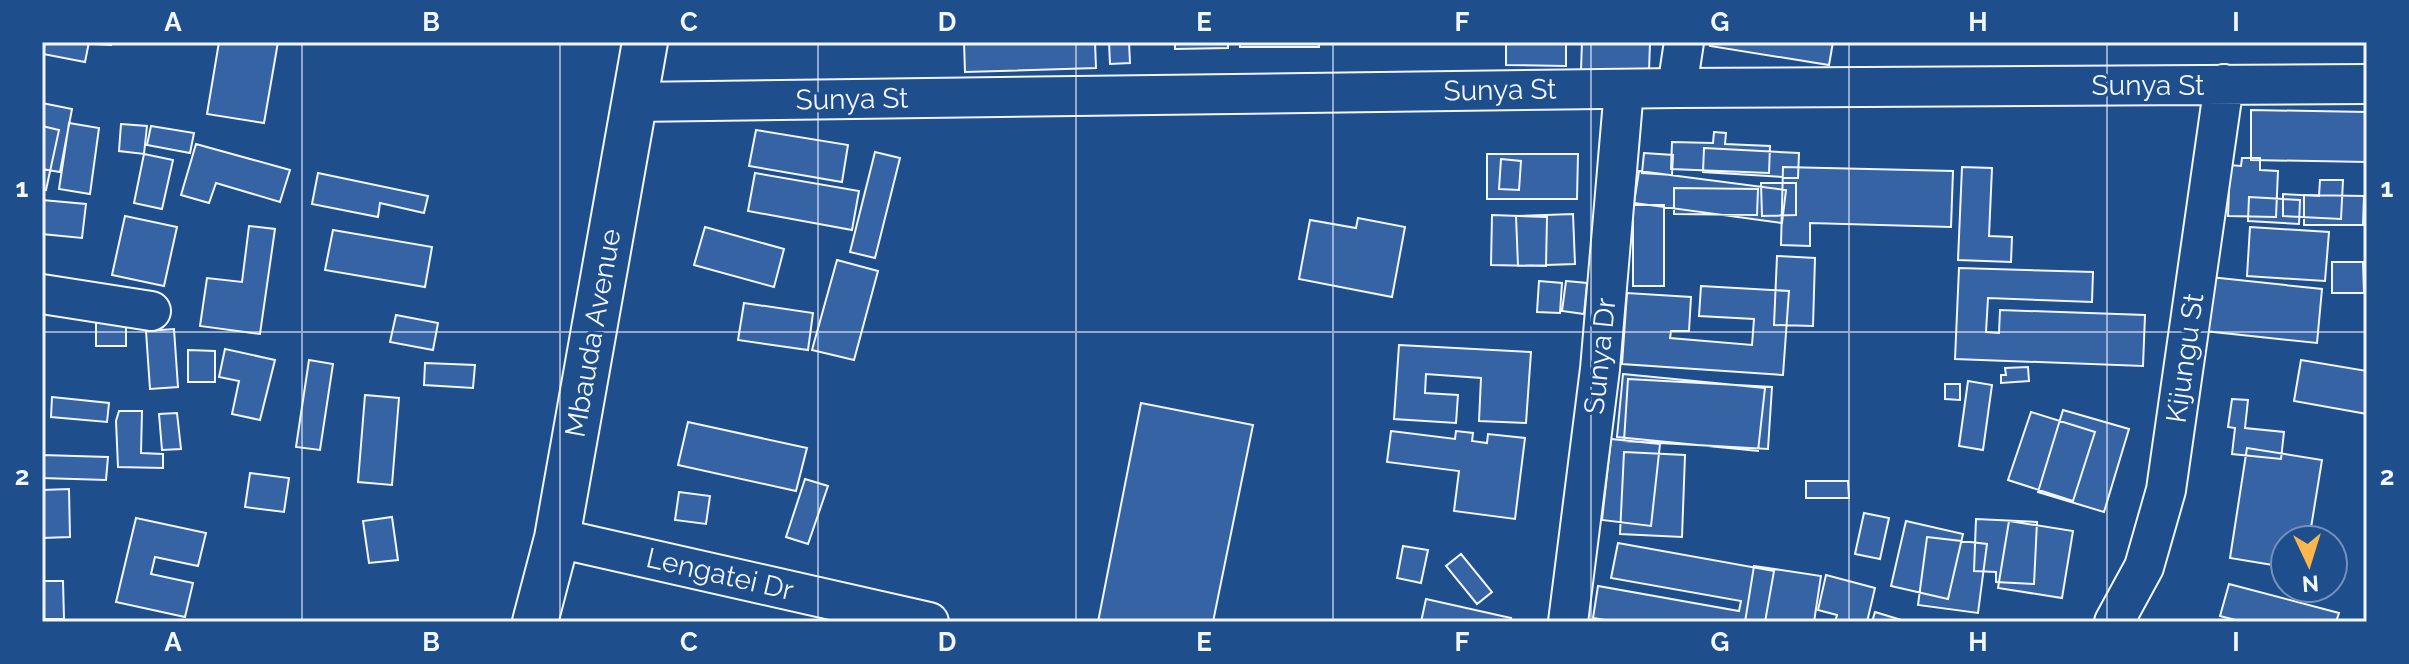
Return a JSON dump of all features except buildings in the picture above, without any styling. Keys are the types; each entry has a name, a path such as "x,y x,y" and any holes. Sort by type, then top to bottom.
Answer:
{"street":[{"name":"Mbauda Avenue","path":"535,622 557,538 645,42"},
{"path":"1677,88 1684,42"},
{"name":"Kijungu St","path":"2114,622 2144,567 2166,490 2224,84"},
{"name":"Sunya St","path":"633,102 1677,88 2367,84"},
{"name":"Sunya Dr","path":"1568,622 1600,369 1624,89"},
{"path":"42,294 151,311"},
{"name":"Lengatei Dr","path":"557,538 929,622"}]}
